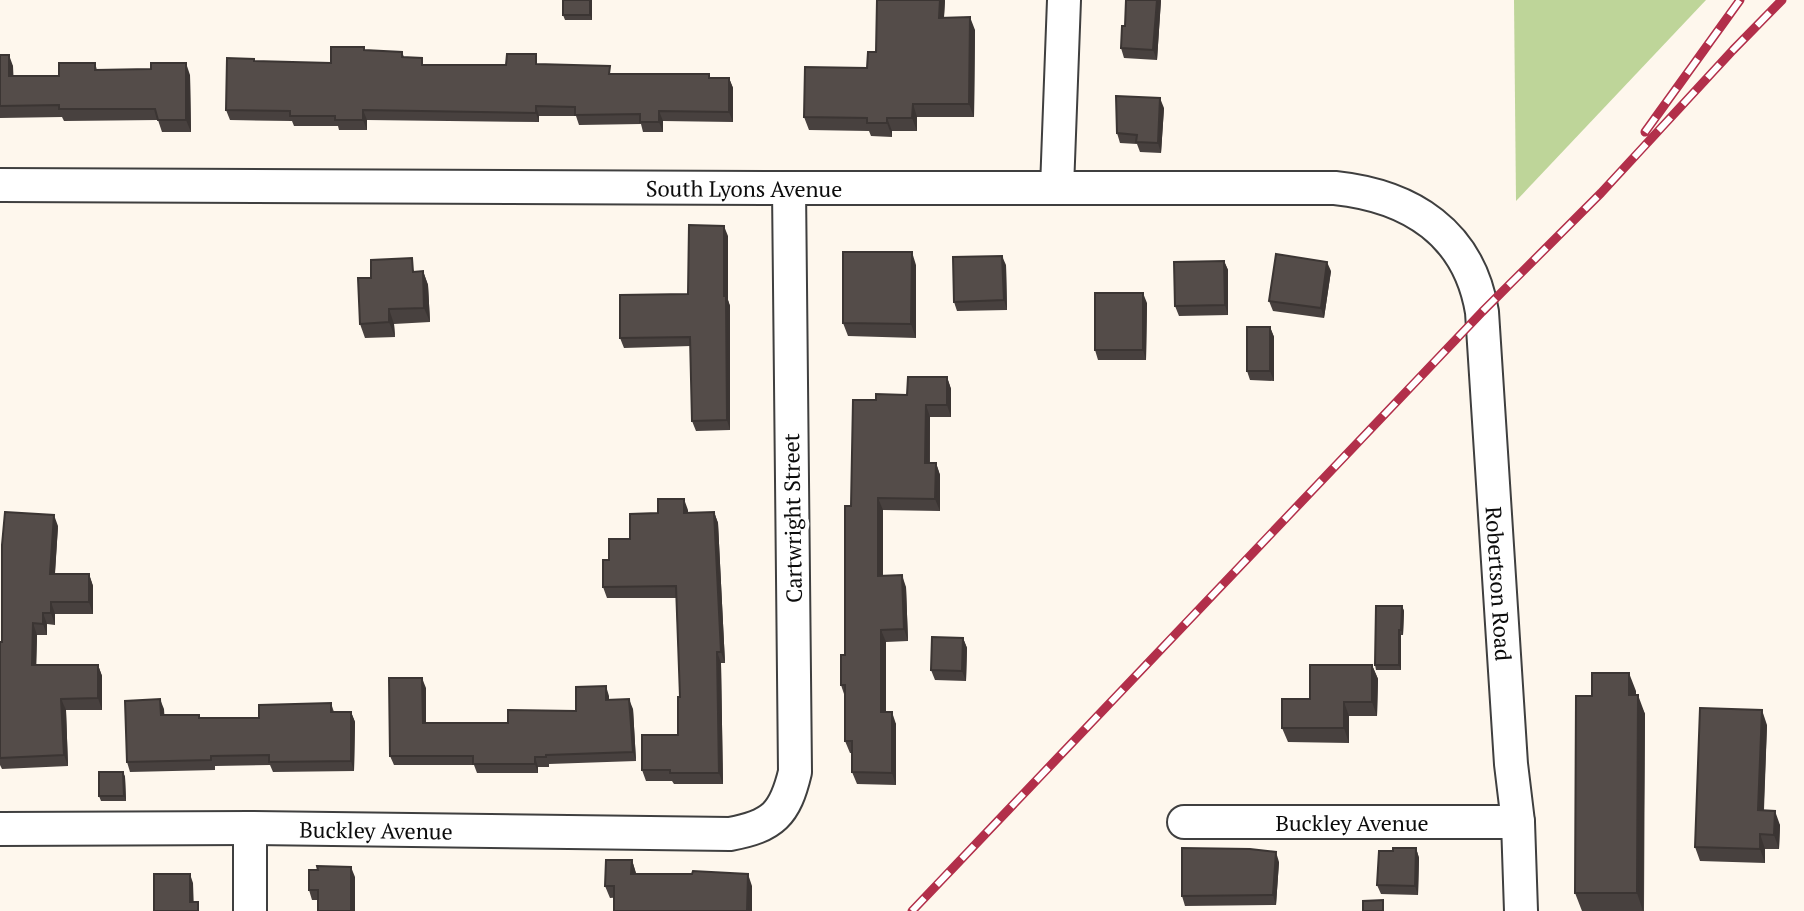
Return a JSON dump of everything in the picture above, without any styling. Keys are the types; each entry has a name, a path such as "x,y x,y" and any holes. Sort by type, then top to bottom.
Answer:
{"street":[{"path":"1057,188 1064,0"},
{"name":"South Lyons Avenue","path":"0,185 1320,188 1363,191 1384,197 1422,216 1451,242 1464,260"},
{"name":"Cartwright Street","path":"752,830 775,817 789,796 795,772 789,188"},
{"name":"Robertson Road","path":"1464,260 1480,296 1482,312 1511,764 1518,822 1521,911"},
{"name":"Buckley Avenue","path":"1184,822 1518,822"},
{"path":"250,828 250,911"},
{"name":"Buckley Avenue","path":"0,829 250,828 730,834 752,830"}],"green space":[{"path":"1514,0 1706,0 1516,201"}],"building":[{"path":"563,0 590,0 590,15 563,15"},
{"path":"877,0 940,0 939,18 970,17 969,104 913,104 912,118 887,118 887,123 867,123 867,118 804,117 805,67 867,68 868,52 876,52"},
{"path":"1126,0 1157,0 1153,50 1121,48"},
{"path":"331,47 402,52 402,57 422,58 422,65 506,65 507,54 536,54 536,64 610,66 609,74 709,74 709,78 729,78 729,112 659,111 659,122 640,122 640,114 575,115 575,107 536,106 536,113 363,110 363,120 335,120 335,116 290,116 290,111 226,110 227,58 331,63"},
{"path":"0,55 9,55 9,76 59,76 59,63 95,63 95,70 151,69 151,63 186,63 186,120 158,120 155,109 0,106"},
{"path":"1116,96 1160,98 1158,143 1136,142 1137,135 1117,133"},
{"path":"689,225 724,226 727,420 692,421 690,337 620,338 620,295 688,294"},
{"path":"843,252 912,252 911,324 843,323"},
{"path":"1276,254 1327,262 1321,308 1269,301"},
{"path":"1002,256 1004,300 954,302 953,257"},
{"path":"412,258 413,272 423,271 424,308 389,309 389,322 360,324 358,278 371,278 371,260"},
{"path":"1224,261 1225,305 1175,306 1174,262"},
{"path":"1095,293 1143,293 1143,350 1095,350"},
{"path":"1247,327 1270,327 1270,371 1247,371"},
{"path":"908,377 947,377 947,405 926,405 925,463 936,463 935,499 878,498 878,576 902,575 904,629 881,630 881,712 892,712 892,773 852,772 852,741 845,741 845,685 841,685 841,655 845,655 845,506 851,506 853,400 876,400 876,394 907,395"},
{"path":"658,499 684,499 684,513 714,512 721,652 717,652 719,773 642,770 642,735 678,735 680,697 676,586 603,587 603,560 609,560 609,539 630,539 630,514 658,513"},
{"path":"5,512 54,515 50,574 89,574 89,602 51,602 51,613 43,613 43,624 33,623 32,665 98,665 98,698 61,699 64,755 0,758"},
{"path":"1376,606 1402,606 1399,665 1375,665"},
{"path":"932,637 963,638 962,671 931,670"},
{"path":"1310,665 1372,665 1372,702 1344,702 1344,728 1282,728 1282,699 1310,699"},
{"path":"1592,673 1629,673 1629,695 1638,695 1637,893 1575,893 1576,696 1592,696"},
{"path":"389,678 422,678 423,723 508,723 508,710 576,711 576,687 606,686 606,700 629,699 633,752 546,755 535,757 535,764 473,764 473,756 390,756"},
{"path":"160,699 161,715 199,715 199,718 259,718 259,705 331,703 331,712 351,712 351,761 269,762 269,755 127,762 125,701"},
{"path":"1700,708 1762,710 1758,810 1775,811 1774,835 1760,834 1760,849 1695,847"},
{"path":"99,772 123,772 124,796 99,796"},
{"path":"1182,848 1276,852 1273,895 1182,896"},
{"path":"1393,848 1416,848 1415,886 1377,885 1379,851 1393,851"},
{"path":"606,860 632,860 631,874 692,874 693,871 748,874 747,911 614,911 614,886 605,886"},
{"path":"317,866 351,867 351,911 318,911 318,890 309,890 309,870 318,870"},
{"path":"154,874 190,874 190,902 198,902 198,911 154,911"},
{"path":"1383,900 1383,911 1363,911 1363,901"}],"railway":[{"path":"1645,132 1740,0"},
{"path":"912,911 1782,0"}]}
